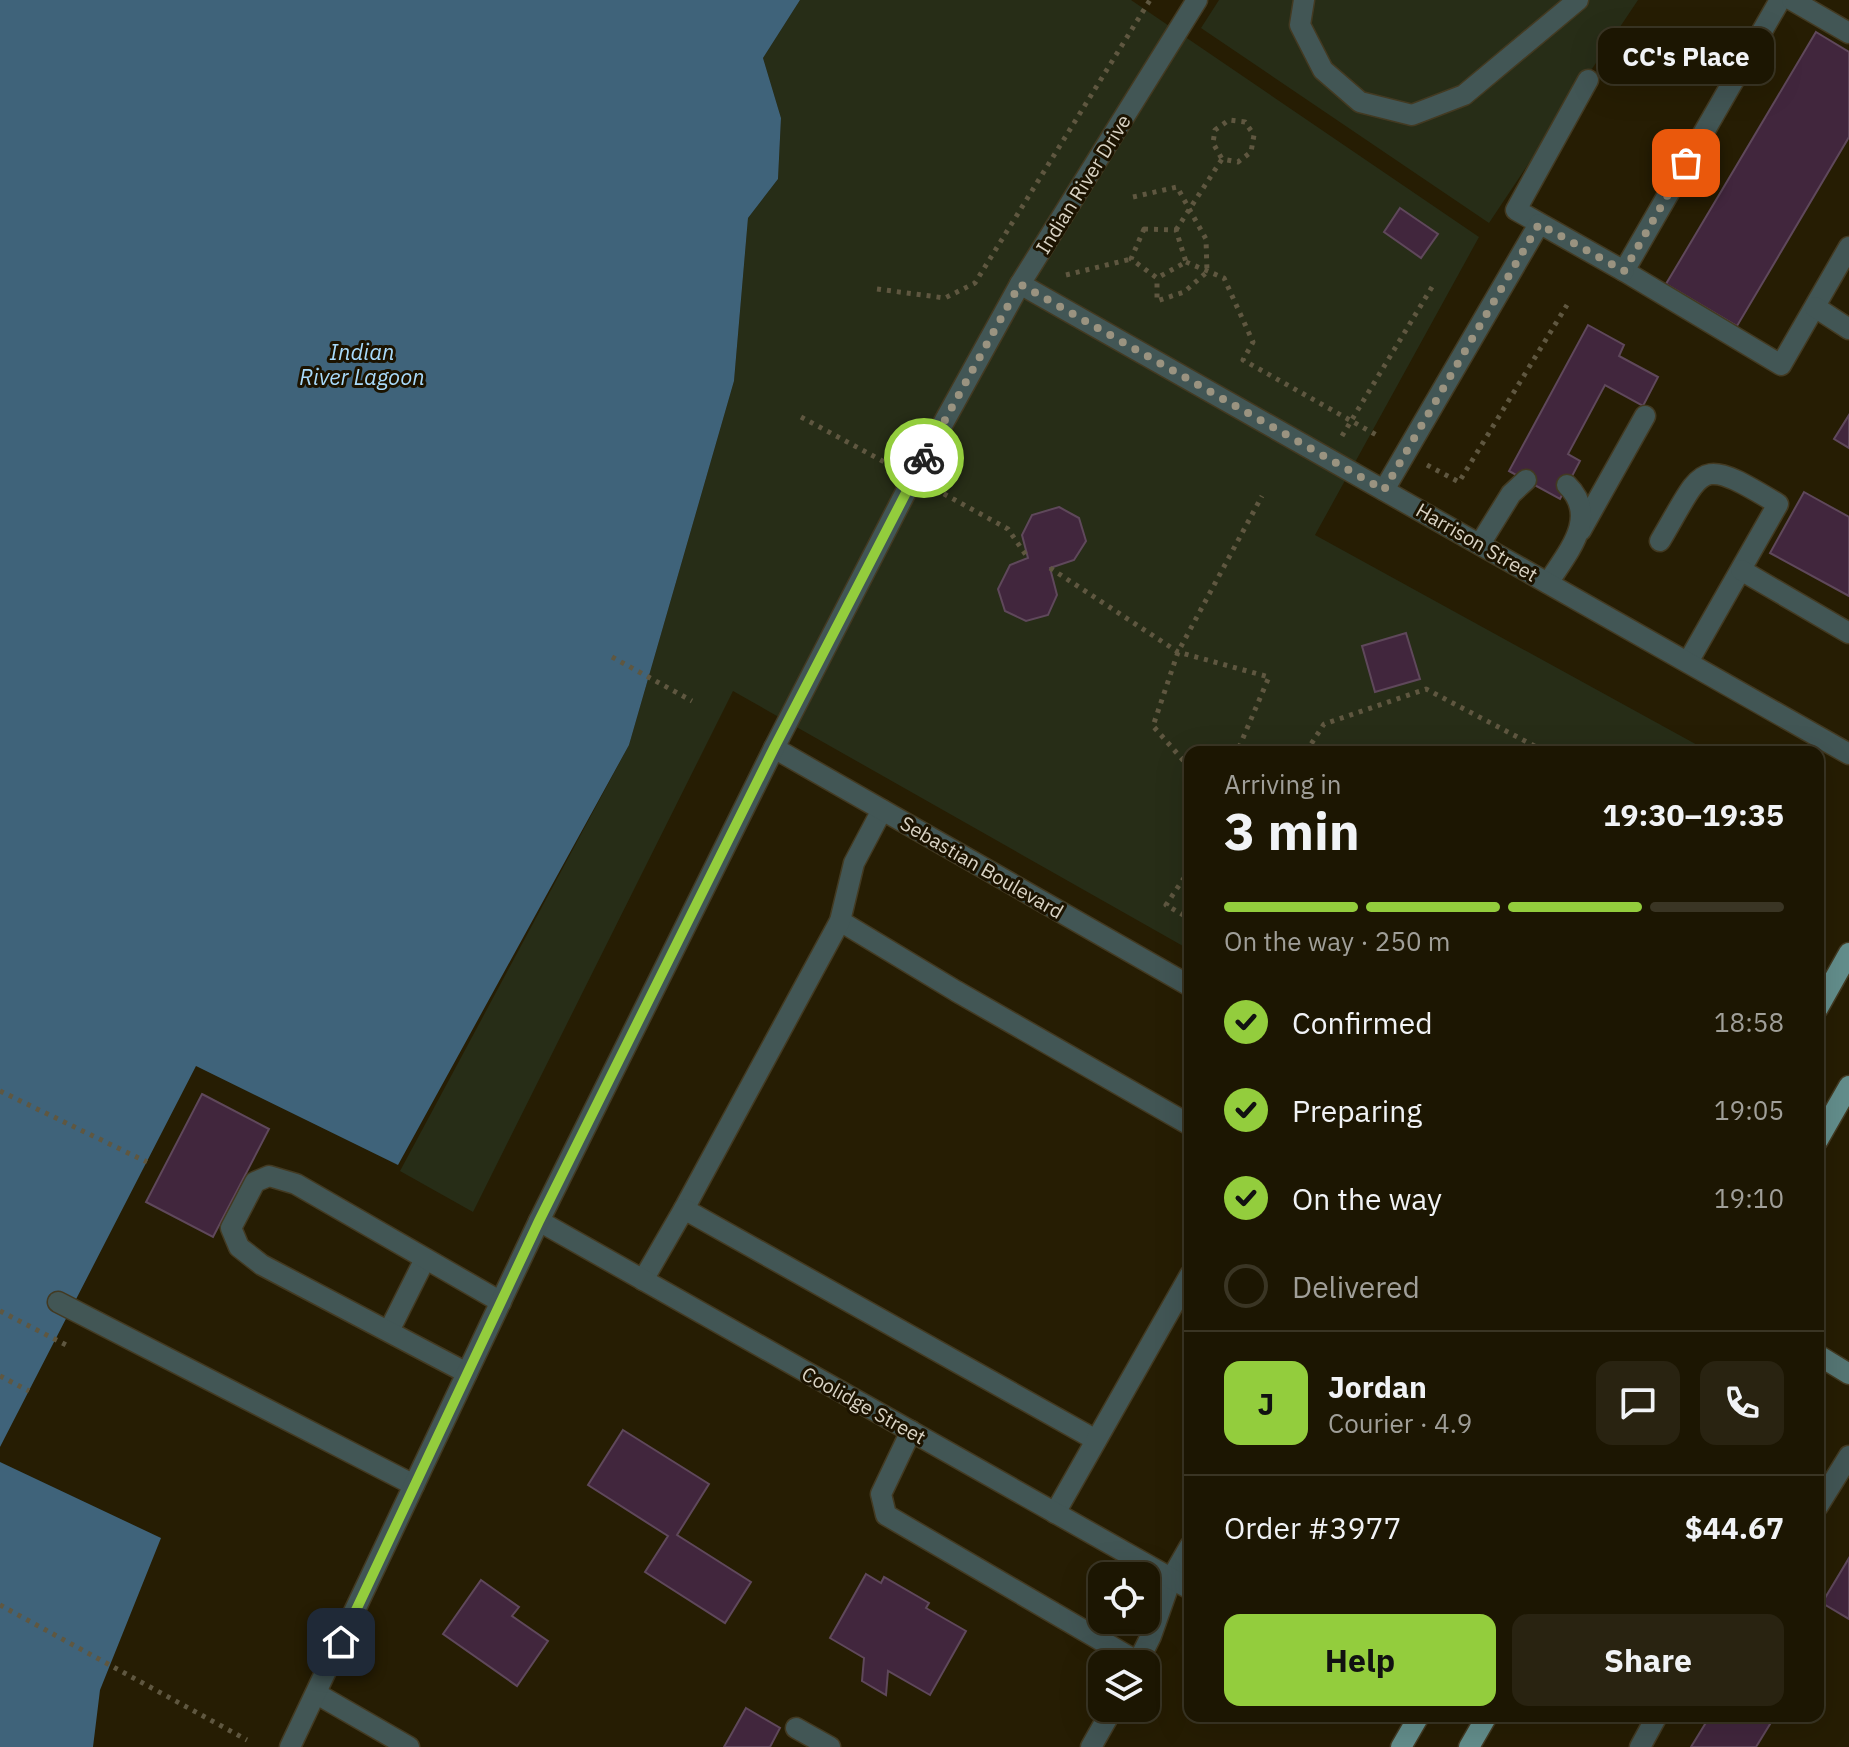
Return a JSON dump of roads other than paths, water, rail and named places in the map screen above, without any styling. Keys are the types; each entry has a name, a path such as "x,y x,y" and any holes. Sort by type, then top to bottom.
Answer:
{"main road":[{"path":"1824,997 1849,953"},
{"path":"1824,1130 1849,1086"},
{"path":"1824,1359 1849,1374"},
{"path":"1401,1747 1414,1722"},
{"path":"1469,1747 1484,1722"}],"street":[{"name":"Indian River Drive","path":"290,1747 539,1221 774,748 913,478 1020,284 1197,0"},
{"path":"1304,0 1300,25 1323,70 1360,102 1412,115 1464,95 1578,0"},
{"path":"1624,271 1780,0"},
{"path":"1792,0 1849,33"},
{"path":"1588,80 1516,210 1781,365 1849,247"},
{"path":"1384,490 1539,224"},
{"name":"Harrison Street","path":"1020,284 1849,754"},
{"path":"1815,307 1849,329"},
{"path":"1548,583 1645,416"},
{"path":"1660,541 1696,479 1713,471 1734,477 1778,504 1688,662"},
{"path":"1480,544 1511,494 1526,480"},
{"path":"1567,485 1582,508 1581,530"},
{"path":"1741,570 1849,633"},
{"name":"Sebastian Boulevard","path":"774,748 1184,983"},
{"path":"643,1280 840,921 854,863 882,810"},
{"path":"840,921 1184,1122"},
{"path":"467,1373 262,1265 239,1247 231,1228 255,1182 269,1176 296,1184 501,1302"},
{"path":"684,1209 1096,1440"},
{"name":"Coolidge Street","path":"539,1221 1184,1586"},
{"path":"389,1331 425,1259"},
{"path":"1055,1513 1184,1286"},
{"path":"58,1302 414,1485"},
{"path":"911,1431 881,1494 886,1515 1115,1650"},
{"path":"1824,1496 1849,1456"},
{"path":"1144,1650 1171,1579 1184,1556"},
{"path":"317,1694 409,1747"},
{"path":"1091,1747 1105,1722"},
{"path":"1640,1747 1654,1722"},
{"path":"796,1728 830,1747"}],"water":[{"name":"Indian River Lagoon","path":"0,0 800,0 763,58 781,118 778,179 748,218 734,381 629,745 398,1165 196,1066 0,1447"},
{"path":"0,1462 161,1538 100,1690 93,1747 0,1747"}],"place":[{"name":"CC's Place","path":"1686,163"}]}
